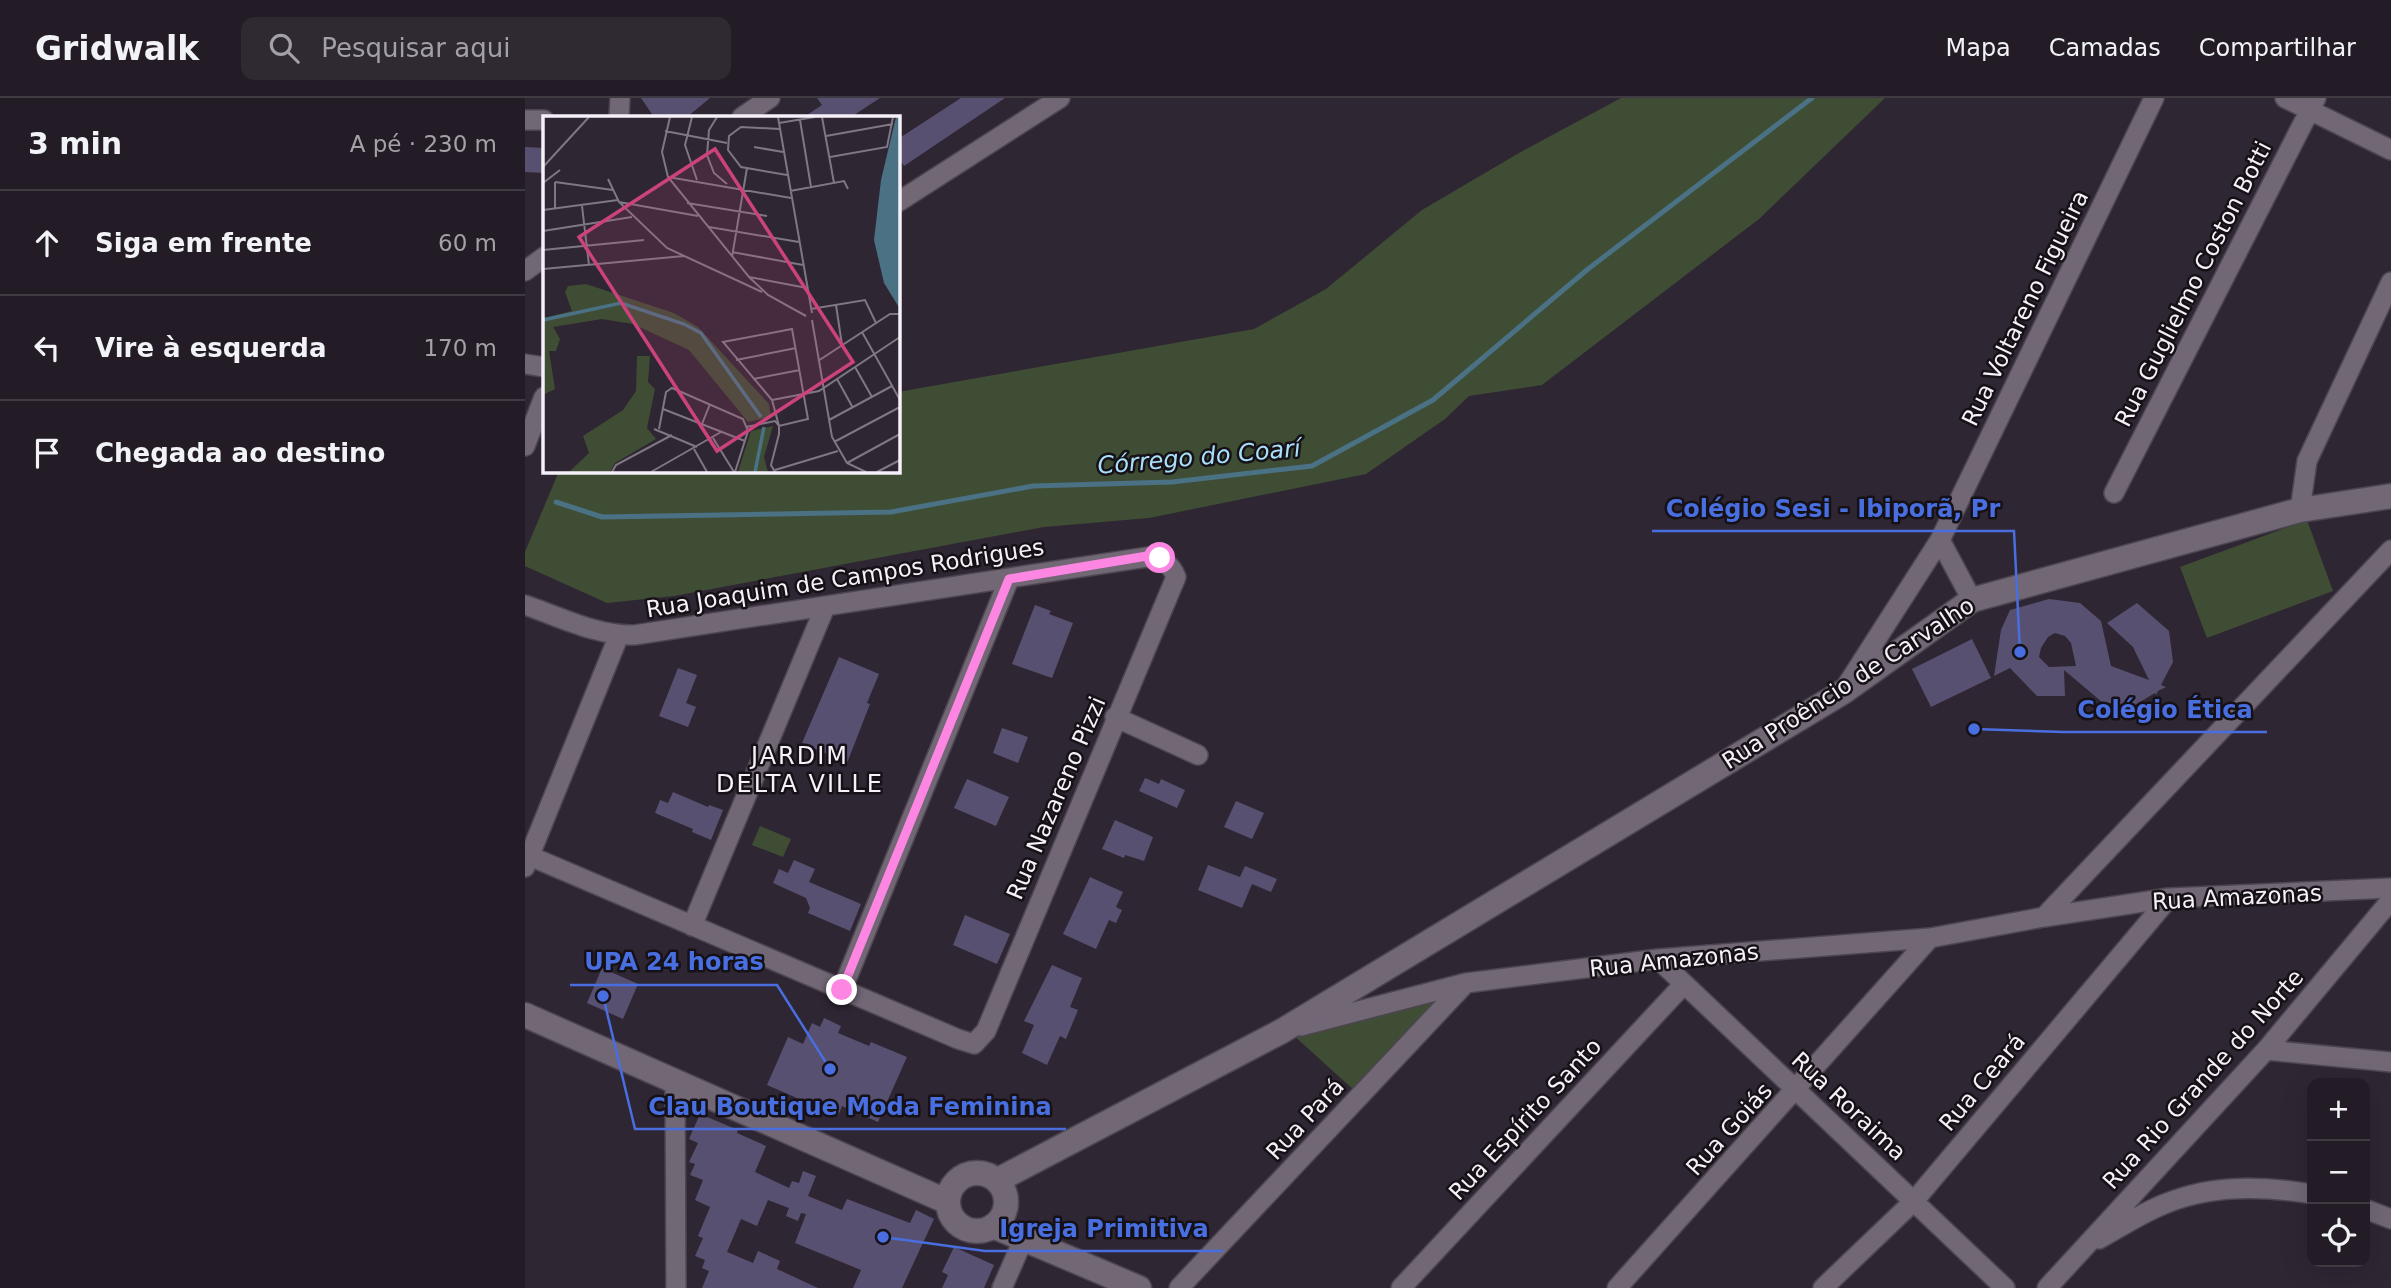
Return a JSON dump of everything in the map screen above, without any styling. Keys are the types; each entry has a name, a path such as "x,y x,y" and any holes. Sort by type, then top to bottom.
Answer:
{"street":[{"path":"619,116 620,98"},
{"path":"748,116 770,98"},
{"path":"899,201 1060,98"},
{"name":"Rua Voltareno Figueira","path":"1843,692 1940,540 2154,98"},
{"path":"2285,98 2313,104 2391,150"},
{"name":"Rua Guglielmo Coston Botti","path":"2114,493 2313,104"},
{"path":"525,120 543,120"},
{"path":"525,271 543,258"},
{"path":"2300,510 2307,461 2391,282"},
{"path":"525,365 543,368"},
{"path":"525,446 543,400"},
{"name":"Rua Proêncio de Carvalho","path":"1282,1031 1843,692 1972,600 2300,510 2391,496"},
{"path":"1940,540 1972,600"},
{"path":"2044,917 2391,550"},
{"name":"Rua Joaquim de Campos Rodrigues","path":"525,605 619,635 825,607 1147,556 1160,558 1173,568"},
{"name":"Rua Nazareno Pizzi","path":"842,990 974,1044 986,1031 1115,717 1171,592 1176,577 1173,568"},
{"path":"619,635 527,859 842,990 1009,579"},
{"path":"692,926 825,607"},
{"path":"1115,717 1198,755"},
{"name":"Rua Amazonas","path":"998,1180 1282,1031 1466,983 1658,959 1930,938 2169,898 2391,888"},
{"name":"Rua Ceará","path":"1823,1288 1914,1201 2169,898"},
{"name":"Rua Rio Grande do Norte","path":"2047,1288 2266,1050 2391,900"},
{"name":"Rua Goiás","path":"1617,1288 1930,938"},
{"name":"Rua Roraima","path":"1658,959 2005,1288"},
{"name":"Rua Pará","path":"1179,1288 1466,983"},
{"name":"Rua Espírito Santo","path":"1401,1288 1684,984"},
{"path":"525,1015 948,1202"},
{"path":"2266,1050 2391,1062"},
{"path":"675,1080 676,1288"},
{"path":"980,1172 998,1180 1003,1187 1006,1204 1000,1220 993,1226 974,1231 960,1226 951,1216 948,1202 954,1184 961,1177 980,1172"},
{"path":"2086,1246 2167,1203 2216,1190 2281,1189 2307,1193"},
{"path":"2370,1211 2391,1219"},
{"path":"993,1226 1139,1288"},
{"path":"1002,1288 1024,1238"}],"green space":[{"path":"1621,98 1885,98 1759,219 1542,385 1469,396 1445,419 1366,474 1149,518 1044,527 674,596 607,603 525,566 525,552 559,472 899,472 899,392 1254,329 1326,289 1422,210"},
{"path":"2307,520 2333,591 2207,638 2180,567"},
{"path":"760,826 791,839 783,857 752,845"},
{"path":"1442,998 1356,1092 1291,1033"}],"building":[{"path":"641,98 710,98 688,116 653,116"},
{"path":"817,98 880,98 853,116 806,116 822,105"},
{"path":"961,98 1005,98 904,166 899,158 899,138"},
{"path":"525,147 543,148 543,173 525,172"},
{"path":"2049,599 2080,603 2101,621 2111,666 2149,680 2133,647 2107,623 2137,603 2169,631 2173,662 2161,685 2166,687 2133,706 2102,702 2064,670 2065,696 2037,696 2010,668 1994,676 2001,630 2010,610","holes":["2055,633 2065,636 2071,643 2076,666 2049,667 2039,657 2041,648 2048,637"]},
{"path":"1035,605 1051,611 1049,614 1073,623 1052,678 1012,664"},
{"path":"1972,639 1991,678 1931,707 1912,669"},
{"path":"839,657 879,674 847,763 802,743"},
{"path":"678,668 697,675 686,703 696,707 688,727 659,716"},
{"path":"1002,728 1028,737 1018,763 993,753"},
{"path":"1145,778 1159,784 1161,779 1185,790 1177,808 1139,791"},
{"path":"967,779 1009,797 996,826 954,808"},
{"path":"673,792 708,807 709,805 723,810 711,840 655,813 660,800 668,803"},
{"path":"1236,801 1264,813 1252,839 1224,827"},
{"path":"1115,820 1153,837 1144,861 1125,855 1124,858 1102,849"},
{"path":"794,860 815,869 809,882 861,904 850,931 808,913 810,908 806,898 773,883 779,869 788,873"},
{"path":"1208,865 1240,877 1245,866 1277,879 1271,892 1252,884 1242,908 1198,890"},
{"path":"1090,877 1123,892 1116,907 1122,910 1116,923 1109,920 1096,949 1063,934"},
{"path":"965,915 1010,934 997,964 953,945"},
{"path":"1052,965 1082,978 1070,1007 1078,1010 1066,1039 1060,1036 1047,1065 1022,1053 1034,1025 1024,1021"},
{"path":"602,968 638,984 623,1019 587,1003"},
{"path":"824,1018 841,1026 838,1033 869,1046 871,1042 907,1057 878,1122 842,1106 838,1116 767,1085 788,1037 803,1044 812,1023 820,1027"},
{"path":"700,1114 738,1130 737,1133 766,1146 755,1172 789,1188 792,1181 799,1183 803,1171 816,1176 808,1196 842,1210 847,1199 910,1223 916,1210 934,1219 902,1288 853,1288 861,1270 795,1243 806,1214 801,1213 798,1221 786,1216 789,1208 768,1200 757,1226 741,1219 727,1252 753,1263 758,1251 780,1261 777,1269 818,1288 702,1288 709,1271 702,1268 705,1260 695,1256 703,1238 698,1236 710,1207 695,1200 703,1180 690,1175 695,1164 689,1162 698,1143 689,1139"},
{"path":"954,1247 994,1265 984,1288 942,1288 948,1275 942,1272"}],"waterway":[{"name":"Córrego do Coarí","path":"556,502 602,517 891,512 1033,486 1172,482 1312,466 1433,400 1588,269 1812,98"}],"place":[{"name":"Colégio Sesi - Ibiporã, Pr","path":"2020,652"},
{"name":"Colégio Ética","path":"1974,729"},
{"name":"Clau Boutique Moda Feminina","path":"603,996"},
{"name":"UPA 24 horas","path":"830,1069"},
{"name":"Igreja Primitiva","path":"883,1237"}],"district":[{"name":"JARDIM DELTA VILLE","path":"800,770"}],"route":[{"path":"842,990 1009,579 1147,556 1160,558"}]}
